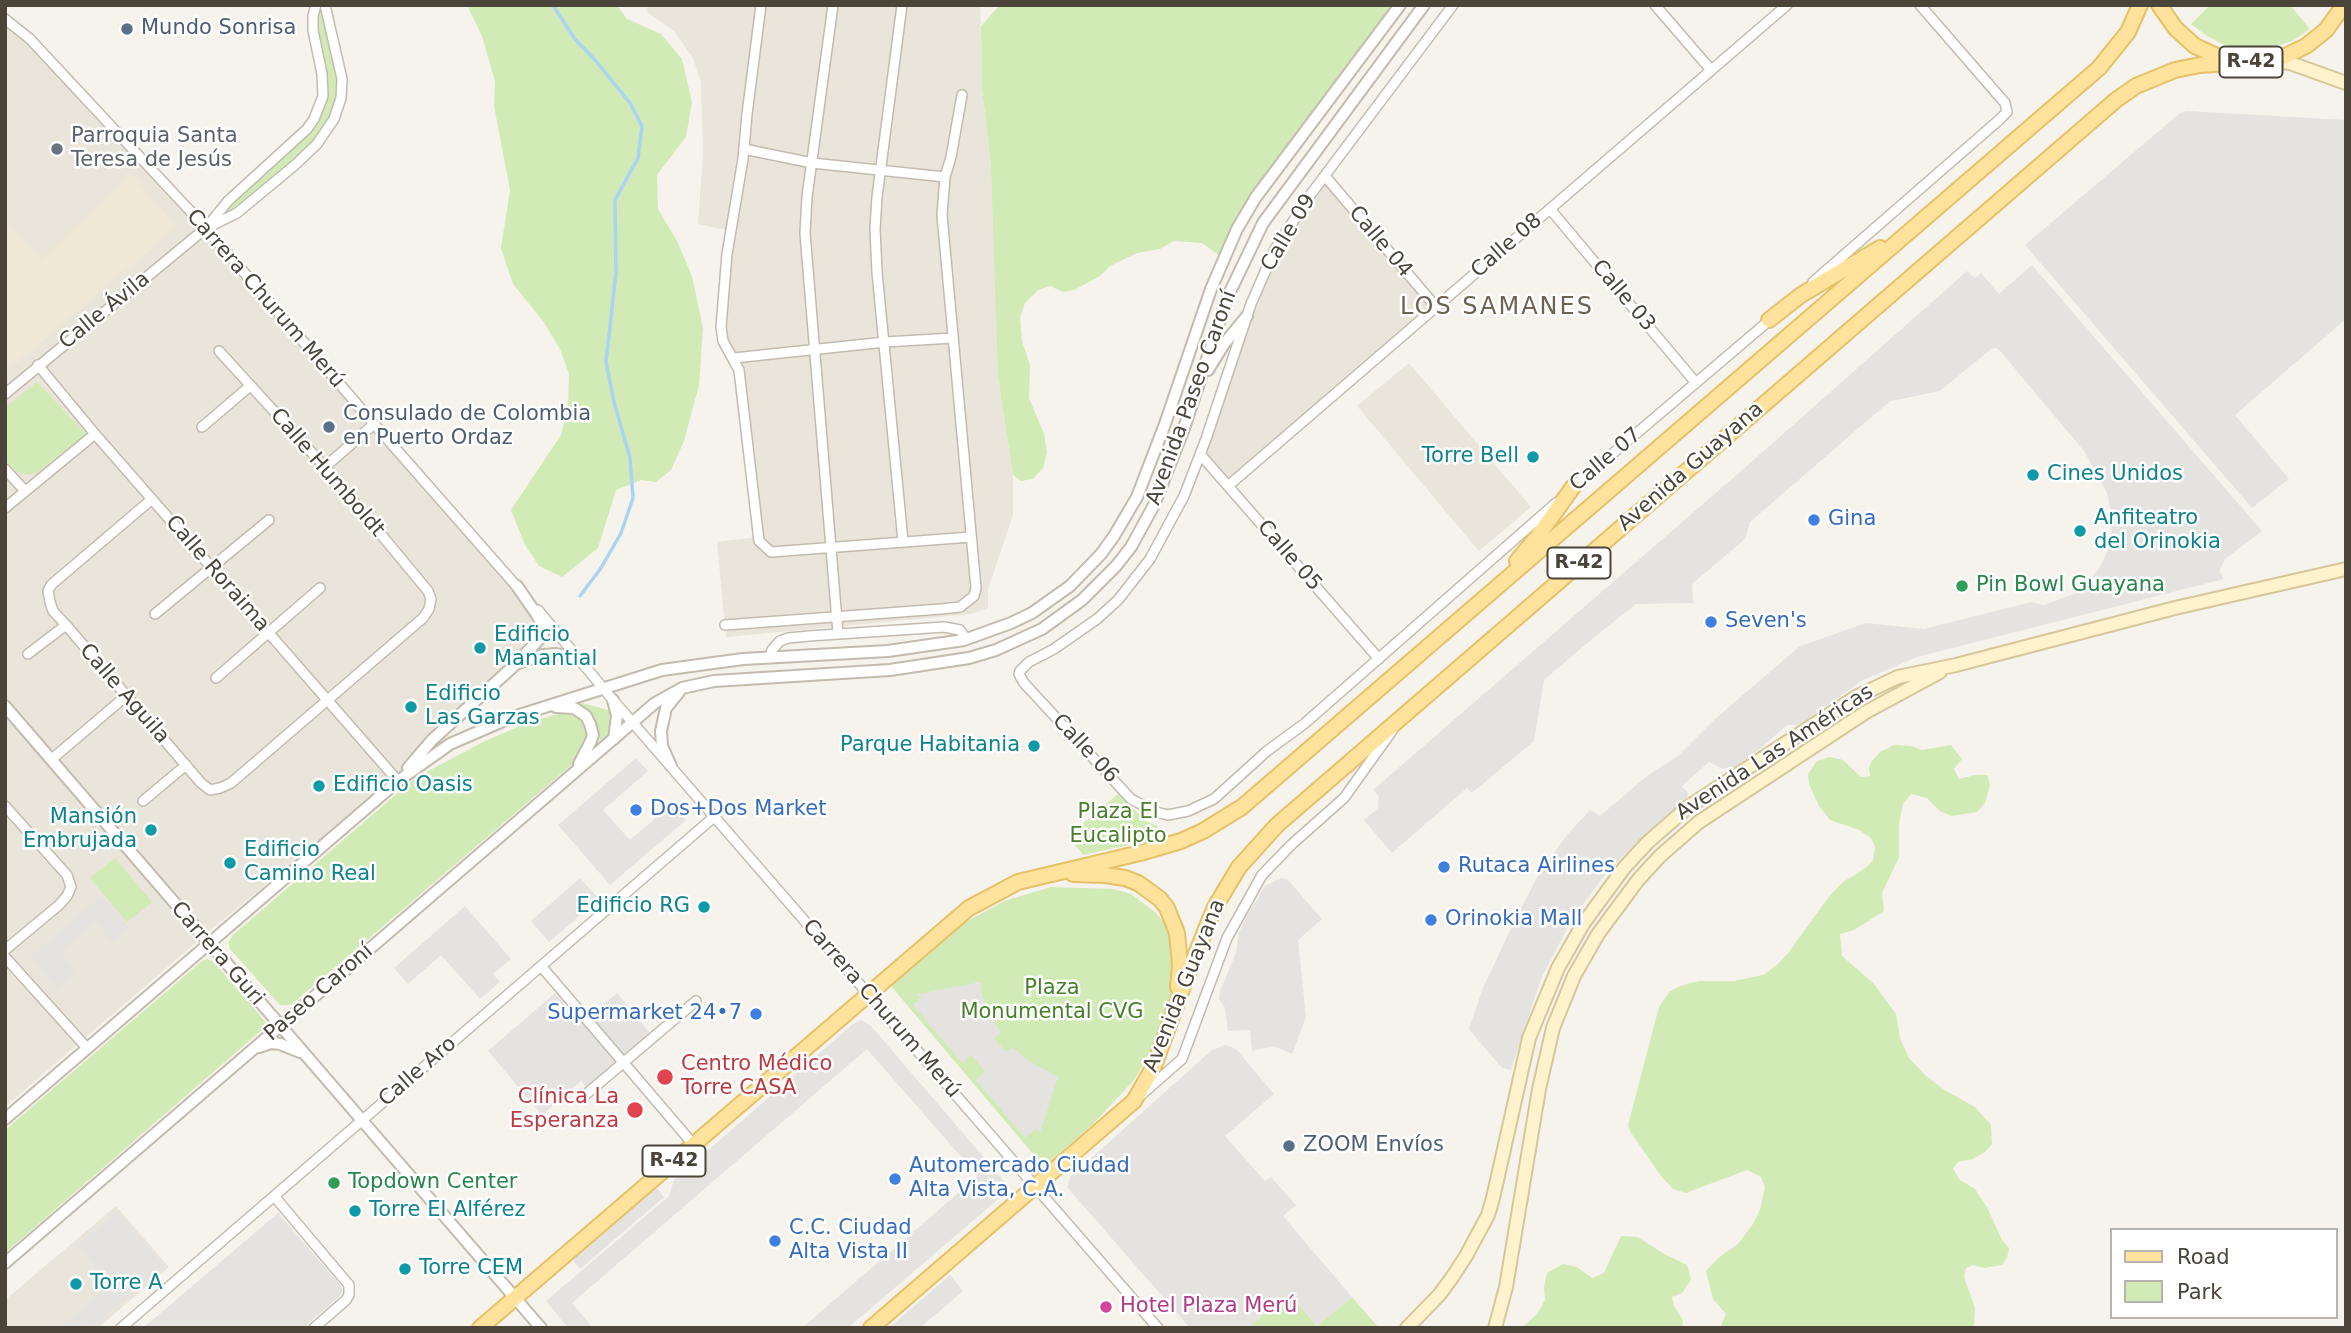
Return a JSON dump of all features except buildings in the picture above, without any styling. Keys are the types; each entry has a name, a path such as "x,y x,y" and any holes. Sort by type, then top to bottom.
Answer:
{"main road":[{"name":"Avenida Guayana","path":"868,993 969,908 1018,882 1159,848 1203,831 1242,807 2099,68 2128,32 2140,5"},
{"name":"R-42","path":"2159,5 2176,29 2195,46 2219,57 2244,62 2270,60 2295,52 2317,39 2335,20 2344,5"},
{"path":"2270,60 2290,63 2346,83"},
{"name":"Avenida Guayana","path":"1035,1186 1134,1101 1154,1066 1210,916 1239,867 1277,825 2116,100 2145,82 2175,69 2244,62"},
{"path":"1769,320 1801,295 1930,214"},
{"path":"1483,600 1538,536 1573,487"},
{"name":"Avenida Las Américas","path":"1407,1328 1440,1294 1453,1276 1488,1214 1529,1038 1558,968 1583,924 1624,868 1666,825 1712,790 1871,688 1898,677 1956,665 2175,608 2346,569"},
{"name":"Avenida Las Américas","path":"1495,1328 1506,1287 1539,1089 1553,1028 1574,976 1598,934 1638,880 1678,839 1725,804 1881,703 1956,665"},
{"path":"1712,790 1725,804"},
{"path":"1051,874 1125,878 1138,883 1160,899 1173,919 1179,947 1178,984 1172,1016"},
{"path":"1558,968 1574,976"},
{"name":"R-42","path":"480,1328 868,993"},
{"name":"R-42","path":"871,1328 1035,1186"}],"street":[{"path":"206,228 228,201 299,138 314,119 323,96 322,74 313,30 316,5"},
{"path":"206,228 237,213 285,173 317,144 334,119 341,98 342,79 325,5"},
{"path":"761,5 744,149 727,254 721,327 723,341 739,370 759,541 771,552 971,537"},
{"path":"833,5 805,233 838,633"},
{"path":"902,5 876,213 876,250 903,541"},
{"name":"Avenida Paseo Caroní","path":"604,689 639,676 686,665 888,651 966,639 1011,623 1052,599 1087,570 1115,536 1144,480 1210,289 1237,229 1256,197 1400,5"},
{"name":"Avenida Paseo Caroní","path":"633,723 655,703 682,688 714,681 876,671 947,663 996,650 1042,629 1101,583 1130,547 1162,487 1228,296 1263,222 1424,5"},
{"name":"Calle 09","path":"1019,674 1029,662 1054,649 1097,619 1135,581 1150,559 1184,496 1247,316 1275,249 1325,176 1454,5"},
{"path":"1655,5 1711,70"},
{"name":"Calle 08","path":"1228,486 1787,5"},
{"name":"Calle 07","path":"1199,806 1214,799 1267,751 1304,724 1573,487 1999,120 2007,108 2005,103 1920,5"},
{"name":"Carrera Churum Merú","path":"5,19 38,48 206,228 1158,1328"},
{"path":"725,625 941,609 964,605 971,600 976,588 942,215 945,177 962,95"},
{"path":"744,149 812,163 945,177"},
{"name":"Calle 04","path":"1325,176 1436,307"},
{"name":"Calle 03","path":"1549,209 1696,383"},
{"name":"Calle Ávila","path":"5,394 206,228"},
{"path":"1195,394 1214,360 1247,316"},
{"path":"734,358 814,348 953,338"},
{"name":"Calle Humboldt","path":"219,351 325,467 428,590 431,599 423,618 327,700"},
{"name":"Calle Roraima","path":"38,365 94,434 398,781"},
{"path":"202,428 250,386"},
{"path":"325,467 373,424"},
{"path":"5,509 94,434"},
{"name":"Calle 05","path":"1200,454 1379,659"},
{"path":"5,469 25,491"},
{"name":"Calle Aguila","path":"152,499 51,585 48,591 53,611 201,783 210,790 231,783 327,700"},
{"path":"155,614 269,520"},
{"path":"398,781 432,740 536,643 543,630 537,615 517,586"},
{"path":"216,678 320,588"},
{"path":"28,654 66,625"},
{"path":"769,658 776,645 784,639 838,633 944,627 957,629 966,639"},
{"path":"516,664 543,655 556,654 580,659"},
{"name":"Calle 06","path":"1019,674 1130,799 1149,810 1168,815 1179,814 1199,806"},
{"path":"671,766 662,746 663,718 671,700 682,688"},
{"path":"5,1119 398,781 450,744 510,718 604,689"},
{"path":"52,759 126,696"},
{"path":"613,700 617,716 614,739"},
{"name":"Carrera Guri","path":"5,706 541,1328"},
{"path":"542,708 574,708 586,716 590,724 593,734 588,749 569,778"},
{"path":"1134,1101 1182,1059 1227,938 1262,876 1291,845 1344,798 1402,716"},
{"name":"Paseo Caroní","path":"5,1263 633,723"},
{"path":"144,801 186,765"},
{"path":"5,806 67,875 71,887 59,905 5,950"},
{"name":"Calle Aro","path":"121,1328 714,817"},
{"path":"5,957 87,1048"},
{"path":"541,966 693,1144"},
{"path":"584,1096 696,1002"},
{"path":"250,1052 261,1045 271,1043 303,1053"},
{"path":"274,1196 349,1285 348,1297 314,1328"}],"shaded area":[{"path":"648,5 980,5 982,89 991,165 998,377 1013,475 1013,515 988,589 988,608 971,614 726,637 717,542 757,537 739,370 723,341 731,231 698,224 703,154 701,82 693,58 674,31 647,12"},
{"path":"5,19 206,228 517,586 543,630 398,781 380,790 201,938 5,1107"},
{"path":"2187,111 2346,120 2346,319 2235,415 2289,479 2252,508 2025,245 2180,113"},
{"path":"132,174 177,227 5,373 5,223 41,259"},
{"path":"1325,184 1430,306 1229,480 1205,452 1274,264"},
{"path":"2032,265 2262,531 2225,559 2219,571 2224,579 1917,657 1863,680 1799,725 1787,725 1735,767 1723,769 1709,762 1682,786 1688,793 1687,800 1607,872 1572,919 1541,979 1511,1070 1502,1068 1469,1029 1483,988 1540,872 1567,835 1590,810 1600,816 1648,775 1678,756 1715,719 1800,646 1866,623 1924,629 2031,602 2044,605 2081,591 2100,567 2111,543 2112,517 2107,493 2084,451 2001,352 1997,348 1991,349 1940,391 1891,401 1883,407 1750,522 1745,539 1692,584 1693,603 1636,604 1592,639 1544,680 1534,741 1472,793 1467,788 1392,853 1364,820 1378,808 1379,796 1373,790 1967,271 1975,278 1981,273 1999,294"},
{"path":"1409,363 1531,507 1479,551 1357,406"},
{"path":"636,758 648,771 603,810 630,840 672,804 686,820 610,885 558,825"},
{"path":"580,878 599,899 549,942 531,921"},
{"path":"1281,878 1287,879 1322,919 1298,940 1306,1017 1292,1054 1274,1046 1252,1051 1250,1030 1228,1031 1225,1008 1219,999 1246,917 1265,886"},
{"path":"102,896 130,928 113,942 96,922 60,952 76,971 56,988 31,956"},
{"path":"465,906 511,959 493,974 500,982 480,999 441,955 408,984 394,968"},
{"path":"981,982 988,1012 1001,1033 994,1038 1006,1052 1013,1047 1026,1059 1058,1077 1040,1133 1036,1129 1025,1138 976,1080 985,1071 971,1055 962,1063 913,1005 921,998 917,994"},
{"path":"555,993 581,1023 617,993 650,1033 586,1087 581,1081 542,1115 488,1051"},
{"path":"861,1020 871,1026 1005,1182 1003,1195 848,1328 802,1328 978,1176 867,1049 572,1303 593,1328 568,1328 546,1301 669,1196 674,1180 853,1024"},
{"path":"1225,1045 1236,1049 1274,1094 1225,1136 1265,1181 1271,1177 1296,1205 1283,1216 1352,1297 1317,1326 1289,1294 1248,1328 1190,1328 1067,1187 1070,1177 1212,1050"},
{"path":"655,1186 664,1197 580,1269 571,1258"},
{"path":"116,1206 169,1267 98,1328 5,1328 5,1300"},
{"path":"117,1211 164,1266 91,1328 59,1328 110,1284 77,1245"},
{"path":"278,1213 342,1287 343,1292 339,1297 303,1328 143,1328"},
{"path":"950,1275 963,1291 920,1328 889,1328"}],"green space":[{"path":"316,5 325,5 342,79 328,130 237,213 206,228 228,201 299,138 323,96 313,30"},
{"path":"467,5 617,5 627,19 661,34 682,59 692,102 686,137 657,175 658,209 677,241 692,276 703,328 699,385 684,441 671,470 656,482 641,480 616,490 598,548 562,577 539,566 525,545 511,510 561,435 568,407 569,374 560,349 543,321 513,284 501,248 510,190 494,106 495,81 482,36"},
{"path":"1000,5 1400,5 1271,177 1223,258 1202,243 1174,241 1160,249 1137,253 1110,266 1100,276 1074,290 1063,292 1050,286 1038,290 1025,303 1020,317 1022,341 1030,365 1029,398 1044,434 1047,452 1043,468 1033,479 1021,481 1013,475 998,377 991,165 982,89 981,26"},
{"path":"2210,5 2290,5 2310,29 2292,41 2271,48 2247,49 2225,45 2191,24"},
{"path":"37,382 86,434 36,473 27,475 16,471 5,460 5,408"},
{"path":"578,704 611,711 610,732 600,745 596,722 589,712"},
{"path":"562,713 578,717 589,731 583,755 291,1005 280,1005 230,949 228,943 233,935 415,778 483,742 529,722"},
{"path":"1894,745 1922,750 1951,745 1962,759 1954,769 1959,779 1987,775 1990,785 1985,803 1977,812 1951,816 1940,811 1927,798 1911,794 1903,804 1899,824 1899,857 1882,893 1884,911 1854,930 1840,934 1842,956 1874,984 1896,1014 1900,1038 1909,1058 1946,1091 1975,1107 1991,1125 1992,1144 1973,1159 1958,1162 1953,1169 1960,1180 1975,1189 1987,1207 2002,1240 2009,1248 2007,1258 2002,1265 1984,1268 1973,1265 1966,1268 1964,1277 1975,1308 1974,1328 1720,1328 1726,1314 1713,1299 1706,1271 1718,1258 1738,1244 1753,1224 1760,1210 1765,1187 1761,1177 1747,1170 1686,1193 1673,1189 1631,1133 1628,1125 1659,1007 1669,992 1680,986 1699,981 1734,981 1763,975 1789,952 1830,895 1843,882 1867,867 1873,860 1875,847 1871,838 1859,830 1830,820 1819,806 1809,784 1808,774 1817,761 1830,757 1843,760 1861,777 1870,776 1872,761 1880,752"},
{"name":"Plaza El Eucalipto","path":"1118,794 1146,821 1158,826 1156,835 1143,842 1083,855 1068,836"},
{"path":"115,858 152,902 127,922 90,878"},
{"name":"Plaza Monumental CVG","path":"1051,887 1113,889 1131,894 1156,913 1165,924 1173,947 1174,994 1153,1046 1135,1079 1094,1123 1044,1167 891,986 964,923 1004,901"},
{"path":"207,959 214,962 264,1020 264,1028 5,1253 5,1130"},
{"path":"1621,1236 1638,1237 1687,1265 1691,1280 1682,1293 1672,1297 1683,1320 1682,1328 1522,1328 1537,1314 1545,1300 1547,1273 1563,1264 1577,1267 1592,1278 1604,1273"},
{"path":"1289,1293 1317,1326 1352,1297 1379,1328 1248,1328"}],"waterway":[{"path":"553,5 574,38 630,103 642,126 638,158 615,200 616,273 606,362 630,458 633,498 621,533 601,568 580,596"}],"place":[{"name":"Mundo Sonrisa","path":"127,29"},
{"name":"Parroquia Santa Teresa de Jesús","path":"57,149"},
{"name":"Consulado de Colombia en Puerto Ordaz","path":"329,427"},
{"name":"Torre Bell","path":"1533,457"},
{"name":"Cines Unidos","path":"2033,475"},
{"name":"Gina","path":"1814,520"},
{"name":"Anfiteatro del Orinokia","path":"2080,531"},
{"name":"Pin Bowl Guayana","path":"1962,586"},
{"name":"Seven's","path":"1711,622"},
{"name":"Edificio Manantial","path":"480,648"},
{"name":"Edificio Las Garzas","path":"411,707"},
{"name":"Parque Habitania","path":"1034,746"},
{"name":"Edificio Oasis","path":"319,786"},
{"name":"Dos+Dos Market","path":"636,810"},
{"name":"Mansión Embrujada","path":"151,830"},
{"name":"Edificio Camino Real","path":"230,863"},
{"name":"Rutaca Airlines","path":"1444,867"},
{"name":"Edificio RG","path":"704,907"},
{"name":"Orinokia Mall","path":"1431,920"},
{"name":"Supermarket 24•7","path":"756,1014"},
{"name":"Centro Médico Torre CASA","path":"665,1077"},
{"name":"Clínica La Esperanza","path":"635,1110"},
{"name":"ZOOM Envíos","path":"1289,1146"},
{"name":"Automercado Ciudad Alta Vista, C.A.","path":"895,1179"},
{"name":"Topdown Center","path":"334,1183"},
{"name":"Torre El Alférez","path":"355,1211"},
{"name":"C.C. Ciudad Alta Vista II","path":"775,1241"},
{"name":"Torre CEM","path":"405,1269"},
{"name":"Torre A","path":"76,1284"},
{"name":"Hotel Plaza Merú","path":"1106,1307"}],"district":[{"name":"LOS SAMANES","path":"1497,308"}]}
